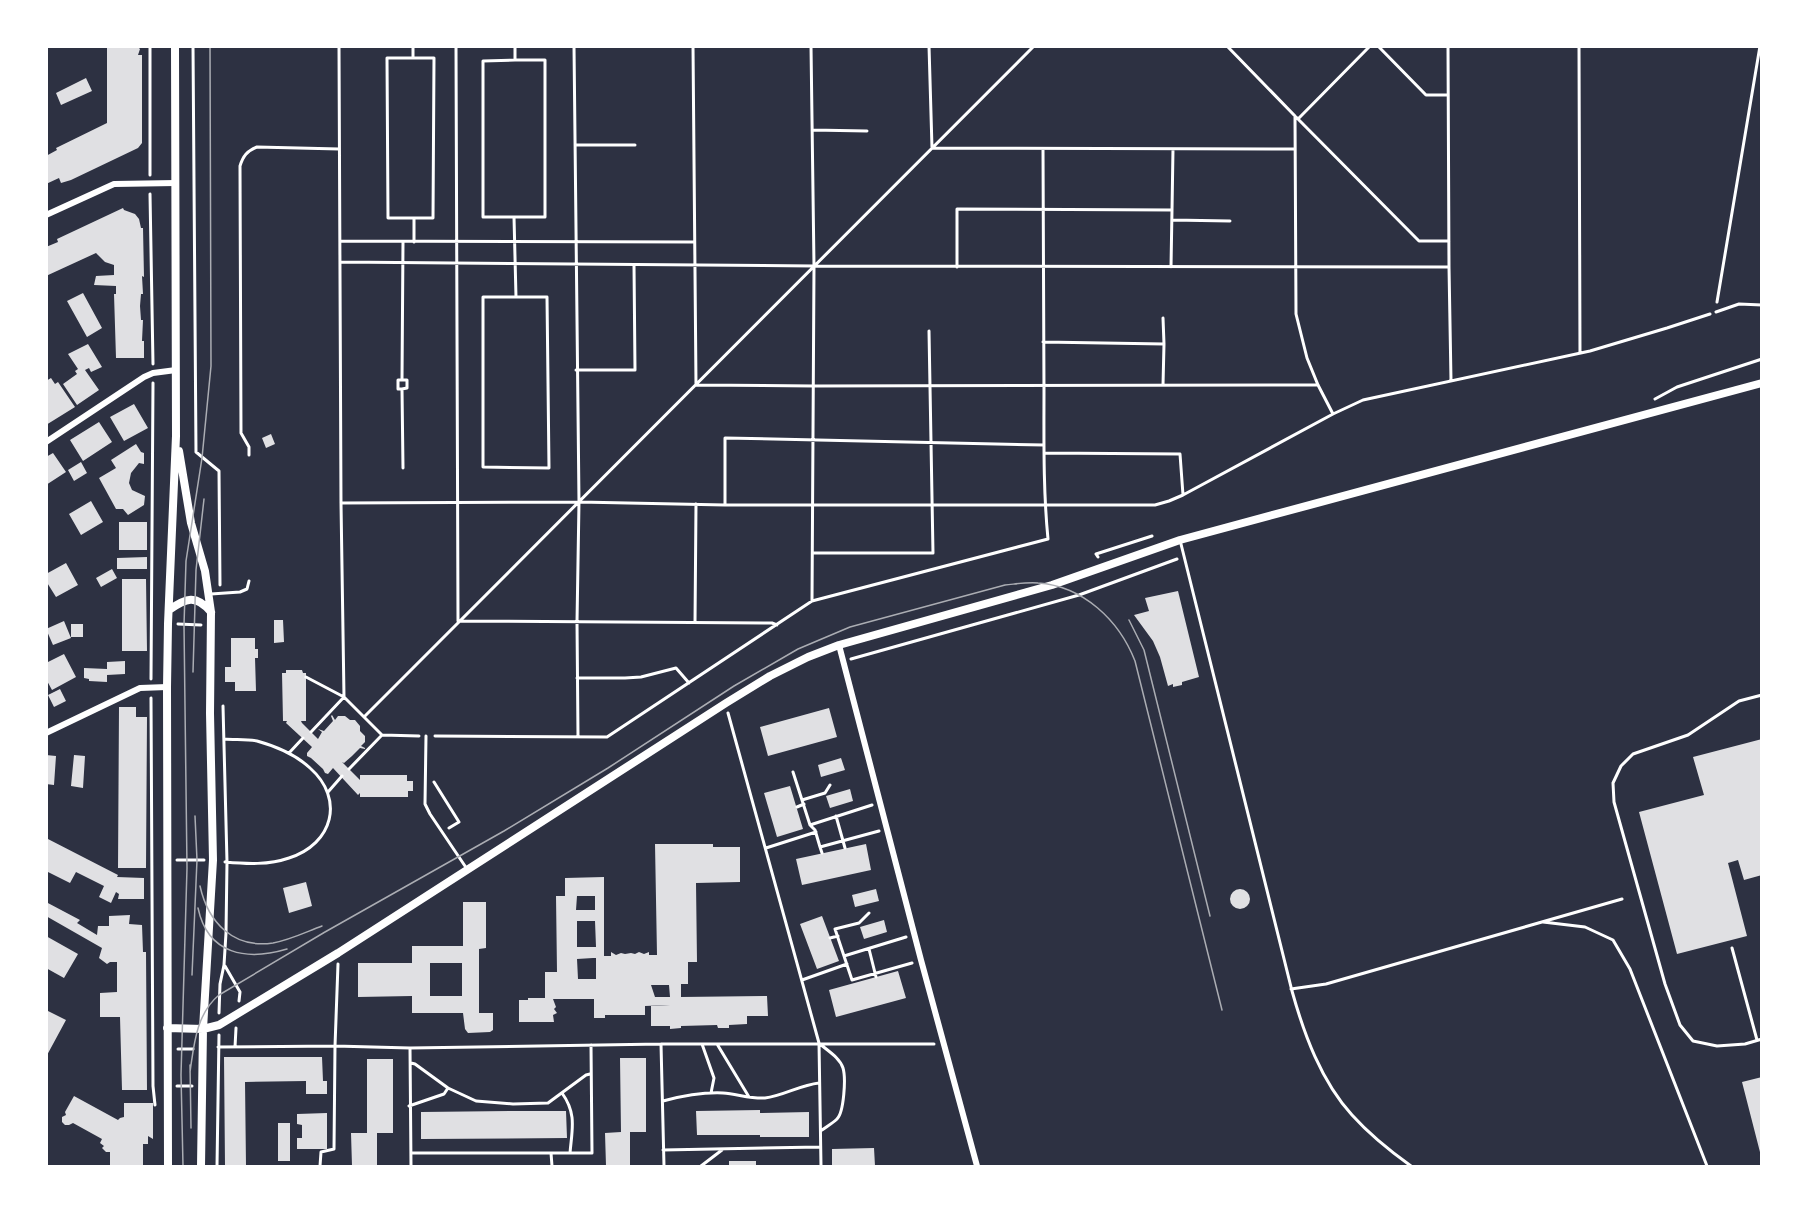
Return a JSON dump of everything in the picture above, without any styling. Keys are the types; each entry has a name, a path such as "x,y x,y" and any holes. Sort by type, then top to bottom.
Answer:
{"street":[{"path":"168,1167 167,687 176,435 175,46"},
{"path":"46,215 114,184 176,183"},
{"path":"46,442 144,377 153,373 176,370"},
{"path":"167,1028 203,1029 219,1025 338,953 726,703 770,676 808,657 839,645 1052,585 1180,540 1761,383"},
{"path":"176,435 191,523 205,571 211,612 210,713 213,860 203,1029 201,1167"},
{"path":"169,610 185,600 195,599 203,603 211,612"},
{"path":"839,645 977,1167"},
{"path":"46,733 141,688 167,687"}],"lane":[{"path":"1716,312 1739,304 1761,305"},
{"path":"1180,540 1303,1029 1320,1067 1350,1114 1411,1167"},
{"path":"209,594 240,592 247,589 249,581"},
{"path":"1731,948 1759,1040 1745,1044 1718,1046 1693,1041 1680,1025 1665,984 1614,802 1613,783 1621,766 1633,753 1688,735 1739,701 1761,695"},
{"path":"426,736 425,804 468,870"},
{"path":"1292,989 1326,984 1622,899"},
{"path":"1541,922 1584,927 1613,940 1630,969 1707,1167"}],"path":[{"path":"193,46 196,452 219,471 220,594"},
{"path":"311,732 344,697 339,46"},
{"path":"413,46 413,58"},
{"path":"456,46 458,621"},
{"path":"515,46 515,60"},
{"path":"574,46 579,502 578,736"},
{"path":"693,46 696,385"},
{"path":"811,46 814,266 812,601"},
{"path":"929,46 932,148"},
{"path":"364,717 1034,46"},
{"path":"1227,46 1419,241 1449,241"},
{"path":"1334,414 1318,385 1307,358 1296,314 1294,149 1297,117 1370,46"},
{"path":"1378,46 1426,95 1448,95"},
{"path":"1448,46 1451,380"},
{"path":"1579,46 1580,353"},
{"path":"341,503 1045,505 1155,504 1169,501 1363,400 1580,353 1716,312 1760,46"},
{"path":"387,58 413,58 434,58 434,218 388,218 387,58"},
{"path":"483,60 515,60 544,60 545,217 483,217 483,60"},
{"path":"812,130 867,131"},
{"path":"574,145 635,145"},
{"path":"249,455 249,447 241,434 240,166 242,157 256,147 339,149"},
{"path":"932,148 1294,149"},
{"path":"306,677 344,697 382,735 607,736 812,601 1048,538 1044,453 1043,149"},
{"path":"1171,267 1173,149"},
{"path":"957,267 957,209 1172,210"},
{"path":"514,217 516,297"},
{"path":"414,218 414,242"},
{"path":"1172,220 1230,221"},
{"path":"340,241 694,242"},
{"path":"403,242 402,380 407,380 407,388 402,389 403,468"},
{"path":"340,262 1042,268 1449,267"},
{"path":"576,370 635,370 634,265"},
{"path":"483,297 516,297 547,297 549,468 483,467 483,297"},
{"path":"1163,318 1163,385"},
{"path":"813,553 933,554 929,331"},
{"path":"1043,342 1164,344"},
{"path":"1653,400 1677,387 1761,359"},
{"path":"696,385 1318,385"},
{"path":"726,505 725,438 1044,445"},
{"path":"1044,453 1180,454 1183,495"},
{"path":"695,623 696,504"},
{"path":"843,661 1079,595 1184,557"},
{"path":"458,621 772,623 777,626"},
{"path":"152,624 211,625"},
{"path":"577,678 625,678 676,668 689,683"},
{"path":"151,687 153,1086 157,1113"},
{"path":"726,703 819,1043 820,1167"},
{"path":"217,1167 220,984 224,964 227,862 223,704"},
{"path":"349,769 382,735"},
{"path":"289,753 303,738"},
{"path":"151,860 273,863 292,858 311,847 324,833 331,813 328,792 311,769 289,753 255,741 224,739"},
{"path":"426,770 459,822 442,832"},
{"path":"793,772 810,825 816,832 822,853"},
{"path":"328,792 342,776"},
{"path":"796,807 825,793 830,785"},
{"path":"810,825 880,802"},
{"path":"836,816 845,848"},
{"path":"820,847 887,830"},
{"path":"766,849 816,832"},
{"path":"869,913 859,922 835,929 853,982 921,960"},
{"path":"844,956 915,935"},
{"path":"830,938 838,936"},
{"path":"869,949 876,975"},
{"path":"320,1167 321,1152 334,1149 338,953"},
{"path":"802,980 847,964"},
{"path":"819,1043 843,1068 844,1079 840,1114 821,1131"},
{"path":"153,1049 203,1050 335,1046 411,1048 661,1044 945,1044"},
{"path":"661,1044 663,1167"},
{"path":"702,1044 714,1078 711,1093"},
{"path":"717,1044 749,1097"},
{"path":"411,1153 592,1153 591,1045"},
{"path":"411,1048 409,1106 411,1167"},
{"path":"411,1063 448,1089 476,1101 513,1104 548,1103 590,1074"},
{"path":"663,1101 680,1096 711,1093 769,1098 802,1086 819,1083"},
{"path":"153,1086 218,1086"},
{"path":"409,1106 444,1094 448,1089"},
{"path":"562,1093 573,1113 570,1153"},
{"path":"663,1150 820,1147"},
{"path":"701,1167 723,1149"},
{"path":"552,1153 552,1167"}],"building":[{"path":"107,46 137,46 140,49 138,55 142,55 142,143 138,148 71,180 61,183 59,178 46,184 46,156 57,150 56,148 107,123"},
{"path":"86,78 92,91 61,105 56,93"},
{"path":"123,208 135,214 143,228 144,277 142,276 143,294 141,294 140,306 141,320 143,320 144,358 116,358 114,294 116,294 116,286 94,285 96,276 114,275 114,265 105,262 96,253 46,276 46,247 58,242 57,239"},
{"path":"83,293 102,328 87,337 67,301"},
{"path":"88,344 102,367 91,372 89,368 85,370 99,390 77,405 63,384 77,374 75,371 78,369 68,354"},
{"path":"51,378 55,384 58,382 75,407 46,425 46,381"},
{"path":"134,404 148,428 124,441 110,417"},
{"path":"99,422 112,442 83,461 70,440"},
{"path":"271,434 275,444 266,448 262,438"},
{"path":"136,444 144,453 144,464 139,463 131,473 129,483 132,490 145,496 144,505 128,515 123,509 116,509 99,478 116,468 111,460"},
{"path":"53,453 66,472 46,485 46,457"},
{"path":"81,462 87,473 74,481 68,470"},
{"path":"91,501 103,522 81,535 69,514"},
{"path":"119,522 147,522 147,550 119,550"},
{"path":"147,557 147,569 117,569 117,558"},
{"path":"66,563 78,585 56,597 46,581 46,574"},
{"path":"112,569 117,578 101,587 96,578"},
{"path":"122,579 146,579 147,651 122,651"},
{"path":"1178,591 1199,677 1173,687 1173,684 1168,686 1153,641 1134,615 1149,611 1145,598"},
{"path":"274,620 283,620 284,642 274,643"},
{"path":"64,621 71,638 53,645 46,629"},
{"path":"71,624 83,624 83,637 71,637"},
{"path":"231,638 255,638 255,649 258,649 258,658 255,658 256,691 235,691 235,682 225,682 225,667 231,667"},
{"path":"64,654 76,677 52,690 46,679 46,663"},
{"path":"125,661 125,674 107,675 107,682 89,681 84,678 84,668 107,669 107,662"},
{"path":"286,670 302,670 306,673 306,721 301,721 302,723 318,739 322,732 318,729 324,731 333,721 332,715 335,720 338,716 345,716 350,720 355,720 365,736 365,742 361,746 365,749 360,748 344,763 342,762 360,780 360,775 407,775 407,781 413,781 413,791 408,791 408,797 360,797 360,793 358,795 333,768 328,774 325,773 307,756 312,747 286,723 287,721 283,721 282,673 286,673"},
{"path":"60,689 66,701 54,707 48,695"},
{"path":"119,707 136,707 136,717 147,717 146,868 118,868"},
{"path":"829,708 837,737 768,756 760,727"},
{"path":"1762,739 1762,875 1744,880 1738,860 1728,863 1747,936 1677,954 1639,812 1704,795 1693,757"},
{"path":"46,755 56,756 54,785 46,784"},
{"path":"74,755 85,756 83,788 71,786"},
{"path":"841,758 845,770 821,777 818,765"},
{"path":"790,786 803,829 777,837 764,793"},
{"path":"850,789 853,801 830,808 826,796"},
{"path":"46,838 118,875 117,877 144,878 144,899 118,899 119,894 116,892 111,903 99,897 104,886 76,872 70,883 46,871"},
{"path":"655,844 713,844 713,847 740,847 740,882 696,883 697,962 688,962 688,984 681,984 681,997 767,996 768,1016 747,1016 747,1024 729,1025 729,1028 718,1028 717,1025 681,1026 681,1028 670,1029 670,1026 651,1026 651,1006 670,1005 645,1006 645,1015 605,1015 605,1018 594,1018 594,999 553,999 557,1013 553,1015 554,1022 519,1022 519,1000 545,998 545,972 557,972 556,896 565,896 565,878 604,877 604,956 611,956 611,952 616,955 649,952 649,955 657,955","holes":["577,896 595,896 595,910 576,910","577,921 595,921 596,947 577,947","596,958 596,979 578,979 577,959","651,985 669,985 670,997 655,997"]},
{"path":"866,844 871,870 802,885 796,859"},
{"path":"306,882 312,906 289,913 283,888"},
{"path":"876,889 879,901 855,907 852,895"},
{"path":"1236,889 1244,889 1250,895 1250,903 1244,909 1236,909 1230,903 1230,895"},
{"path":"46,902 80,920 77,923 97,935 98,926 109,926 109,916 130,915 129,924 142,925 143,952 146,952 147,1090 122,1090 120,1017 100,1017 100,993 117,992 117,962 107,964 99,958 102,948 46,916"},
{"path":"463,902 486,902 486,948 479,949 479,1013 493,1013 493,1030 490,1032 468,1033 465,1029 463,1013 412,1013 412,996 358,997 358,963 412,963 412,946 463,946","holes":["430,963 462,963 462,996 430,996"]},
{"path":"822,916 839,961 817,969 800,924"},
{"path":"884,920 887,932 864,939 860,927"},
{"path":"46,936 78,954 64,978 46,968"},
{"path":"898,971 906,998 836,1017 829,990"},
{"path":"46,1010 66,1020 46,1057"},
{"path":"224,1057 322,1057 323,1081 327,1081 327,1094 306,1094 306,1081 245,1082 246,1166 225,1166"},
{"path":"620,1058 646,1058 646,1132 630,1132 630,1166 606,1166 605,1133 621,1132"},
{"path":"367,1059 393,1059 393,1133 377,1133 377,1166 352,1166 351,1133 367,1133"},
{"path":"1762,1077 1762,1156 1761,1156 1742,1082"},
{"path":"74,1096 118,1120 124,1117 124,1103 153,1103 153,1139 148,1136 148,1144 143,1144 143,1166 110,1166 110,1152 102,1148 104,1146 100,1143 102,1139 73,1123 65,1125 62,1122 62,1117 66,1115 65,1112"},
{"path":"760,1110 760,1113 809,1112 809,1137 697,1135 696,1111"},
{"path":"566,1111 567,1138 421,1139 421,1112"},
{"path":"327,1113 327,1149 297,1149 297,1138 302,1138 302,1125 297,1124 297,1114"},
{"path":"278,1123 290,1123 290,1161 278,1161"},
{"path":"874,1148 875,1166 832,1166 832,1149"},
{"path":"729,1161 756,1161 756,1166 729,1166"}],"tram line":[{"path":"183,1166 181,1075 187,868 184,625 186,561 202,458 211,366 210,46"},
{"path":"193,672 196,570 204,499"},
{"path":"190,1072 197,1030 205,1011 219,995 504,831 608,768 734,686 798,649 850,627 1005,585 1026,583 1054,586 1084,598 1109,619 1128,646 1135,661 1222,1010"},
{"path":"1129,620 1144,650 1210,916"},
{"path":"192,975 197,860 195,816"},
{"path":"200,886 209,911 216,921 234,937 246,942 273,943 322,926"},
{"path":"198,908 210,936 231,951 258,954 287,949"},
{"path":"190,1065 191,1128"}]}
